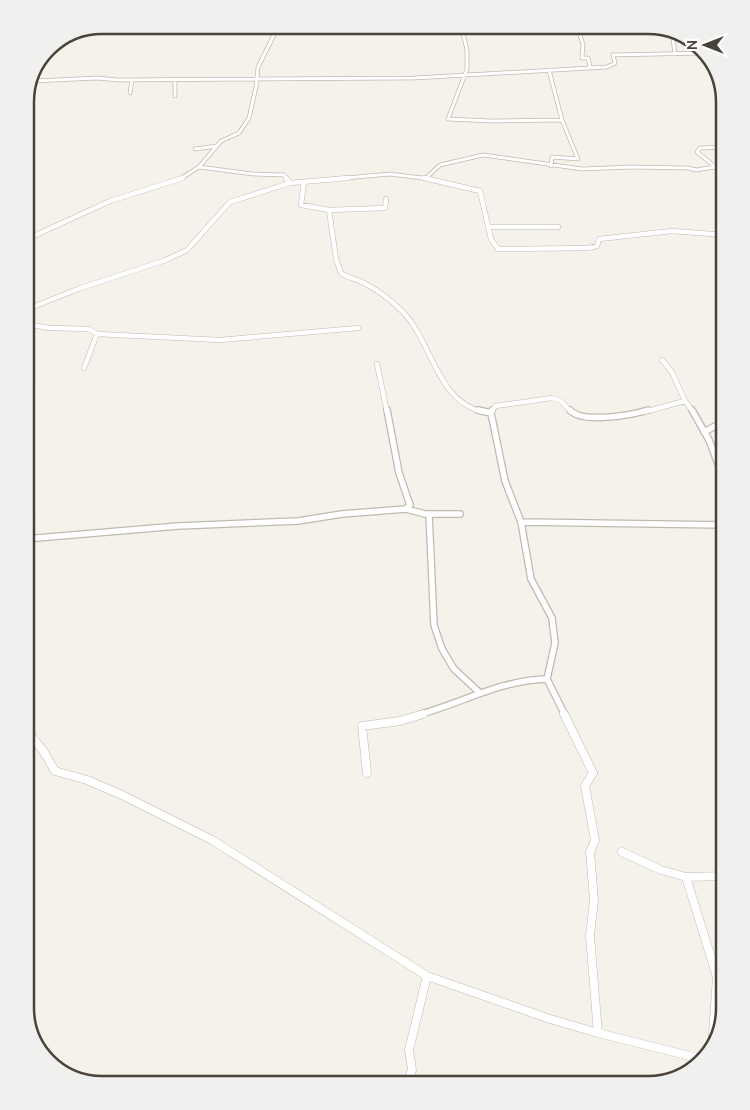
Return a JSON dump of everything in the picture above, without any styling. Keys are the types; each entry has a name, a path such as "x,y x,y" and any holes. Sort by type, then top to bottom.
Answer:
{"street":[{"path":"34,236 110,201 165,185 187,176 200,167 221,142 239,134 249,118 258,67 274,34"},
{"path":"463,34 467,53 466,76 450,108 448,118 481,122 501,120 562,120"},
{"path":"580,34 584,49 582,58 588,58 590,67"},
{"path":"673,38 675,54"},
{"path":"37,81 98,78 132,80 257,80 466,76 612,66 615,63 613,55 680,54"},
{"path":"549,70 562,120 578,159 552,157 551,166"},
{"path":"175,79 175,96"},
{"path":"130,93 132,80"},
{"path":"195,148 217,146"},
{"path":"715,167 697,150 700,148 716,147"},
{"path":"482,150 483,156"},
{"path":"426,178 440,165 483,156 527,160 551,166 582,169 631,167 688,168 696,170 715,167"},
{"path":"200,167 253,174 284,175 290,183"},
{"path":"34,306 78,289 166,260 191,246 230,202 290,183 390,174 426,178 480,190 491,239 498,249 504,250 588,248 597,246 600,239 672,231 716,234"},
{"path":"304,182 301,205 328,210 385,208 386,199"},
{"path":"328,210 336,260 341,274 350,279 360,281 378,292 402,312 422,336 440,374 462,404 479,413 490,413"},
{"path":"488,227 558,227"},
{"path":"34,325 50,328 89,329 97,334 220,340 358,328"},
{"path":"84,368 97,334"},
{"path":"662,360 672,372 716,454"},
{"path":"377,364 385,394 396,468 404,494 410,505 406,510"},
{"path":"598,1033 590,936 594,900 590,852 596,840 585,786 593,773 547,679 554,643 552,618 531,578 521,522 505,481 490,413 495,406 552,398 561,401 574,415 583,417 631,415 686,401"},
{"path":"704,432 716,426"},
{"path":"34,539 178,526 298,521 342,514 406,510 412,513 460,514"},
{"path":"429,514 434,625 442,649 454,669 480,692"},
{"path":"521,522 716,525"},
{"path":"367,773 362,726 369,723 394,722 434,710 480,692 532,678 547,679"},
{"path":"34,739 56,771 87,780 122,795 212,840 427,976 550,1019 695,1057"},
{"path":"622,852 661,870 686,877 716,876"},
{"path":"686,877 716,977 713,1028"},
{"path":"410,1076 412,1070 409,1050 427,976"}]}
